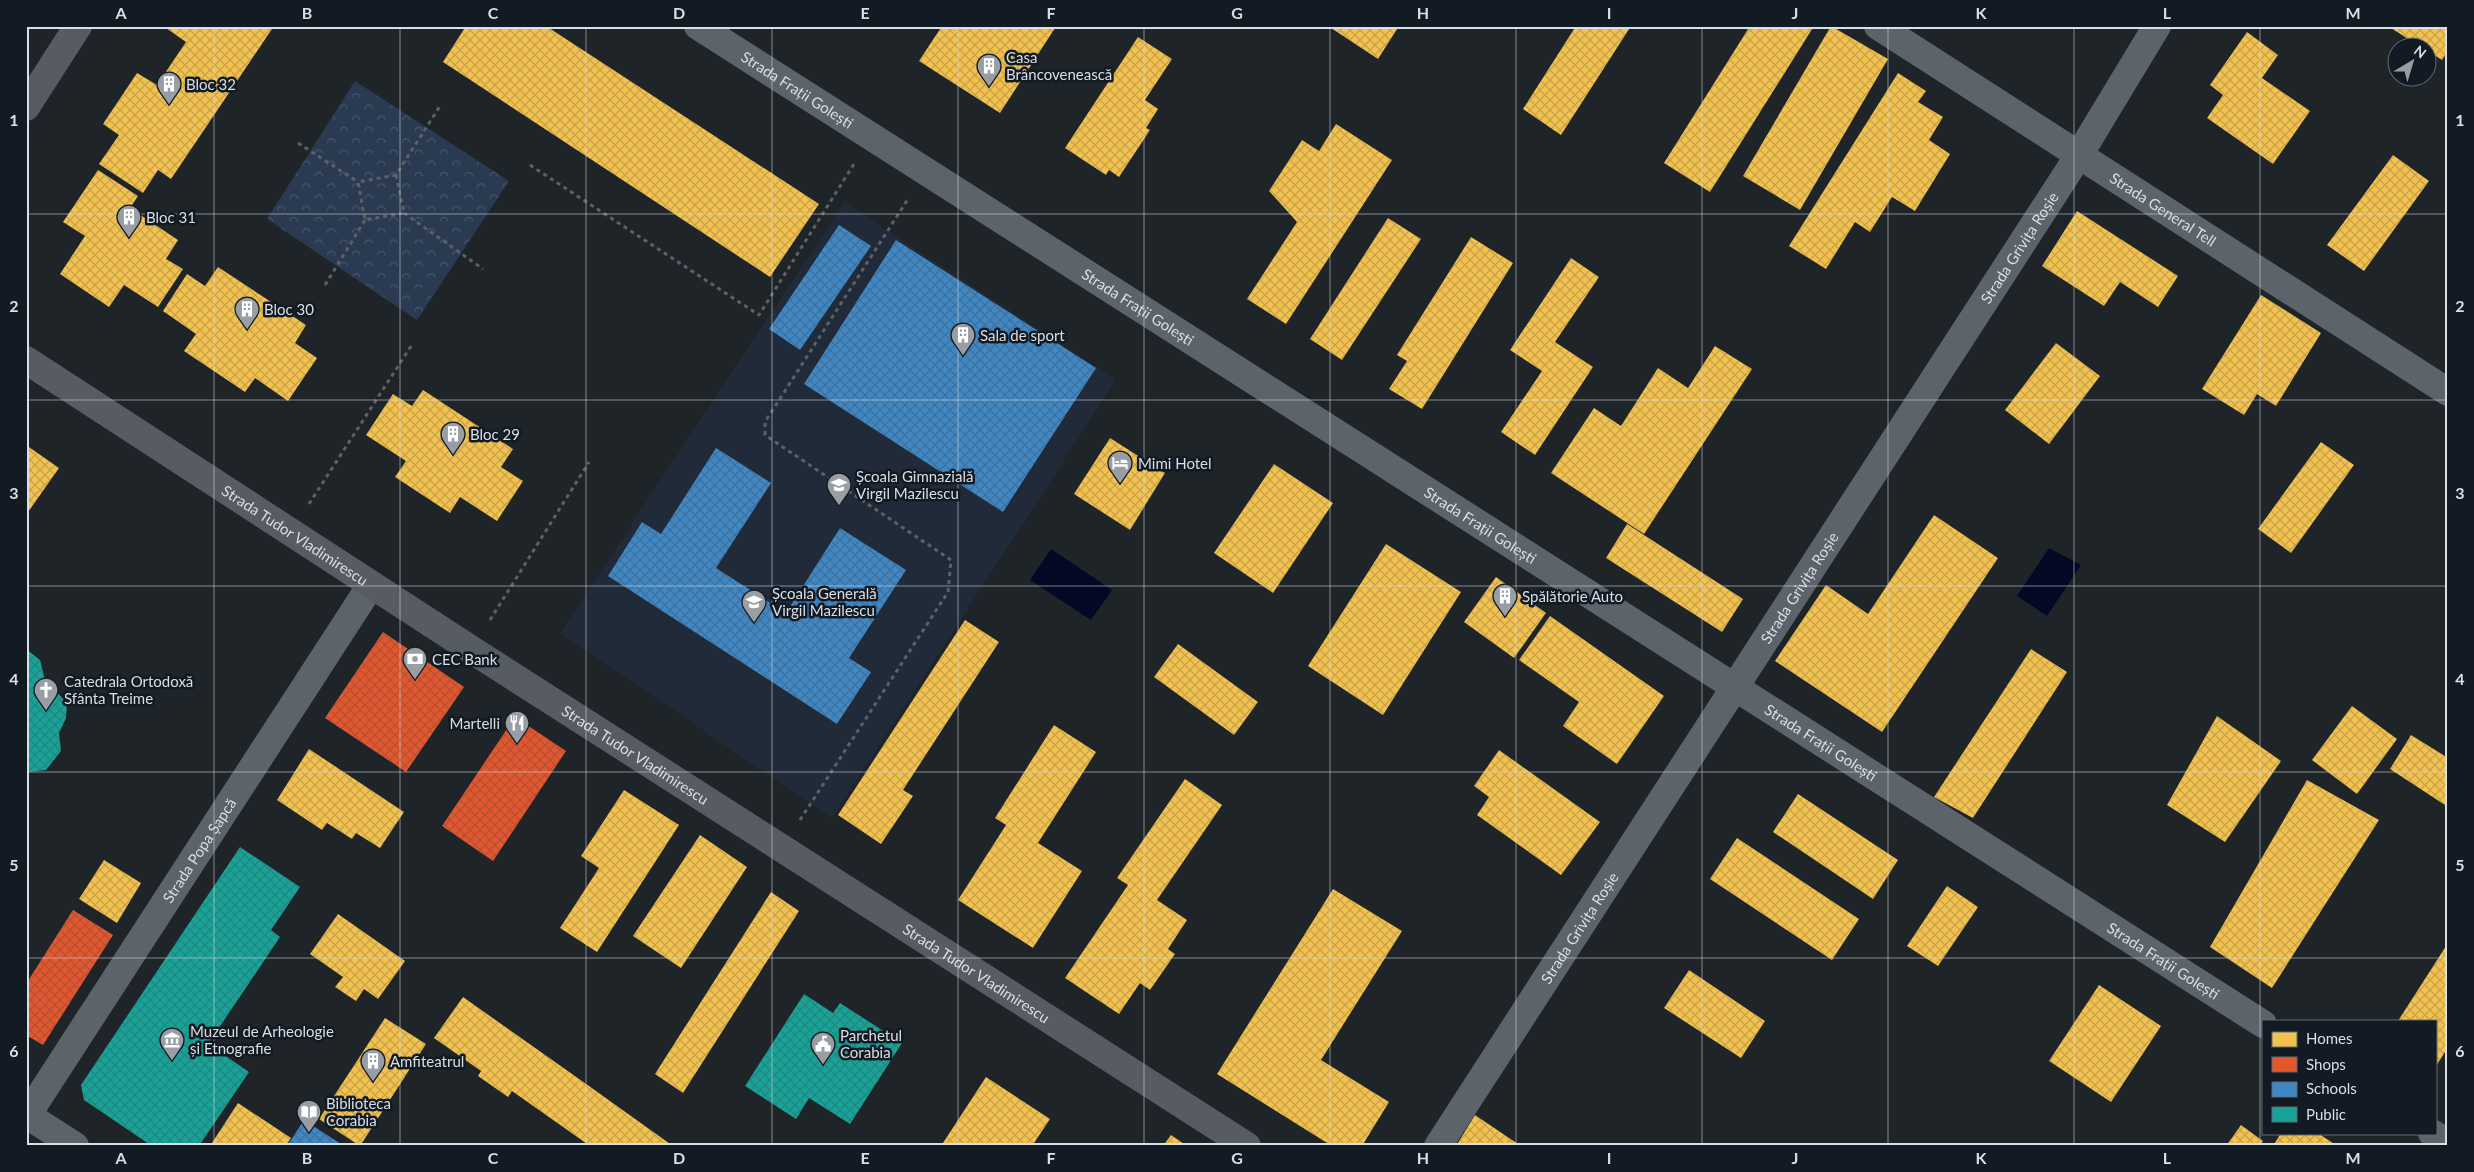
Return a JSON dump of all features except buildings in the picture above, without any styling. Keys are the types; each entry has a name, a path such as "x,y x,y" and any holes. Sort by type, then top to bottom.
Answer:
{"street":[{"path":"26,107 78,26"},
{"name":"Strada Frații Golești","path":"698,26 2262,1023"},
{"name":"Strada General Tell","path":"1878,26 2448,392"},
{"name":"Strada Grivița Roșie","path":"1438,1146 2079,155 2157,26"},
{"name":"Strada Tudor Vladimirescu","path":"26,360 371,585 1247,1146"},
{"name":"Strada Popa Șapcă","path":"27,1116 371,585"},
{"path":"27,1116 74,1146"},
{"path":"2434,1134 2448,1143"}],"path":[{"path":"440,106 396,175 404,213 483,269"},
{"path":"530,165 758,315 871,136"},
{"path":"298,143 358,182 396,175"},
{"path":"782,848 948,592 951,560 765,435 765,422 926,172"},
{"path":"326,285 365,220 358,182"},
{"path":"365,220 404,213"},
{"path":"291,533 413,343"},
{"path":"472,650 589,462"}],"shaded area":[{"name":"Școala Gimnazială Virgil Mazilescu","path":"844,202 1116,380 832,818 560,633"},
{"path":"2049,548 2081,565 2047,616 2017,596"},
{"path":"1051,549 1112,590 1091,620 1030,580"}],"green space":[{"path":"355,81 509,181 417,320 267,219"}],"place":[{"name":"Casa Brâncovenească","path":"989,87"},
{"name":"Bloc 32","path":"169,105"},
{"name":"Bloc 31","path":"129,238"},
{"name":"Bloc 30","path":"247,330"},
{"name":"Sala de sport","path":"963,356"},
{"name":"Bloc 29","path":"453,455"},
{"name":"Mimi Hotel","path":"1120,484"},
{"name":"Școala Gimnazială Virgil Mazilescu","path":"839,506"},
{"name":"Spălătorie Auto","path":"1505,617"},
{"name":"Școala Generală Virgil Mazilescu","path":"754,623"},
{"name":"CEC Bank","path":"415,680"},
{"name":"Catedrala Ortodoxă Sfânta Treime","path":"46,711"},
{"name":"Martelli","path":"517,744"},
{"name":"Muzeul de Arheologie și Etnografie","path":"172,1061"},
{"name":"Parchetul Corabia","path":"823,1065"},
{"name":"Amfiteatrul","path":"373,1082"},
{"name":"Biblioteca Corabia","path":"309,1133"}]}
